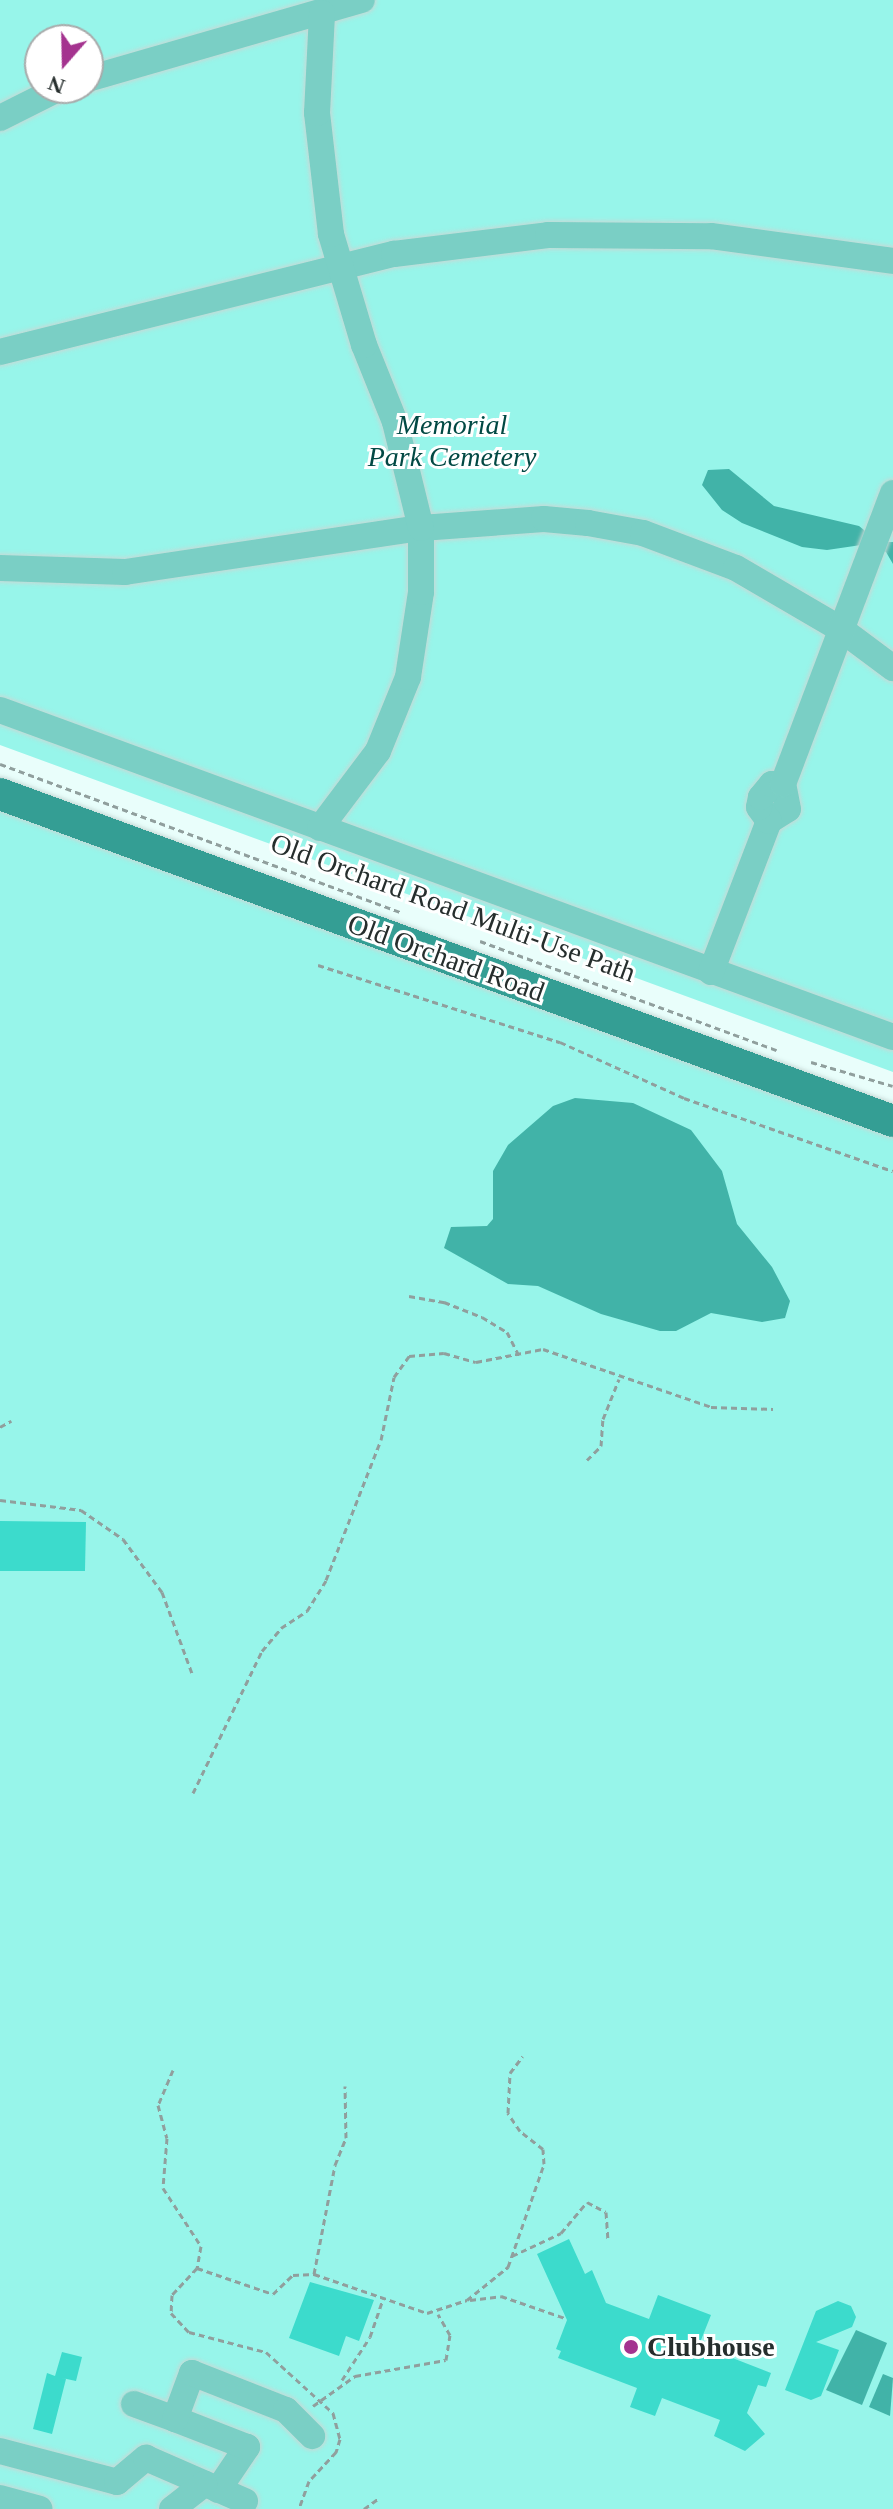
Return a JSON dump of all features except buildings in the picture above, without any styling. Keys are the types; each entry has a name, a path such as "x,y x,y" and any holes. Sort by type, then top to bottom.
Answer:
{"main road":[{"name":"Old Orchard Road","path":"0,794 893,1121"}],"lane":[{"path":"104,74 362,0"},
{"path":"320,828 378,751 408,677 421,592 421,528 395,422 339,269 317,113 322,13"},
{"path":"0,118 28,104"},
{"path":"0,352 339,269 461,244 631,234 781,242 893,261"},
{"path":"711,972 769,821 788,809 783,784 893,493"},
{"path":"0,568 125,572 421,528 544,519 643,533 736,568 842,630 893,668"},
{"path":"0,710 893,1037"},
{"path":"175,2419 192,2373 286,2410 305,2428"},
{"path":"134,2404 247,2447 211,2487 172,2509"},
{"path":"0,2451 117,2482 146,2458 245,2501"},
{"path":"0,2498 40,2509"}],"path":[{"name":"Old Orchard Road Multi-Use Path","path":"0,764 416,918"},
{"name":"Old Orchard Road Multi-Use Path","path":"475,939 783,1052"},
{"path":"318,965 560,1042 684,1098 893,1171"},
{"path":"809,1062 893,1086"},
{"path":"409,1296 482,1317 507,1332 519,1356"},
{"path":"193,1793 262,1651 281,1628 307,1611 326,1580 381,1440 402,1361 424,1351 476,1362 543,1349 711,1407 773,1409"},
{"path":"587,1460 601,1446 603,1419 614,1402 619,1377"},
{"path":"0,1427 11,1421"},
{"path":"0,1500 81,1510 123,1539 162,1592 192,1673"},
{"path":"197,2268 273,2294 293,2275 314,2274 383,2299 438,2314 467,2300 501,2274 512,2256 545,2155 508,2113 510,2073 523,2056"},
{"path":"173,2070 158,2105 167,2138 163,2188 197,2236 197,2268 172,2295 175,2321 202,2337 266,2352 333,2413 340,2439 336,2452 302,2492 299,2509"},
{"path":"314,2274 335,2165 346,2138 345,2086"},
{"path":"512,2256 561,2233 587,2202 606,2212 608,2240"},
{"path":"467,2300 501,2296 565,2318"},
{"path":"305,2428 319,2401 342,2382 370,2337 383,2299"},
{"path":"342,2382 446,2360 450,2335 438,2314"},
{"path":"364,2509 378,2499"}],"green space":[{"name":"Memorial Park Cemetery","path":"0,0 893,0 893,1072 0,745"},
{"path":"0,808 893,1137 893,2509 0,2509"}],"shaded area":[{"path":"729,469 774,506 859,526 879,542 893,542 893,564 886,552 868,544 827,550 802,547 742,523 722,510 702,485 708,470"},
{"path":"575,1098 633,1103 691,1130 722,1171 737,1224 772,1267 790,1301 785,1318 762,1322 711,1313 676,1331 660,1331 601,1314 538,1286 508,1284 444,1248 451,1227 487,1226 493,1219 493,1171 508,1145 553,1106"},
{"path":"856,2330 887,2343 862,2405 826,2390"},
{"path":"883,2374 893,2378 890,2416 869,2407"}],"place":[{"name":"Clubhouse","path":"631,2347"}]}
